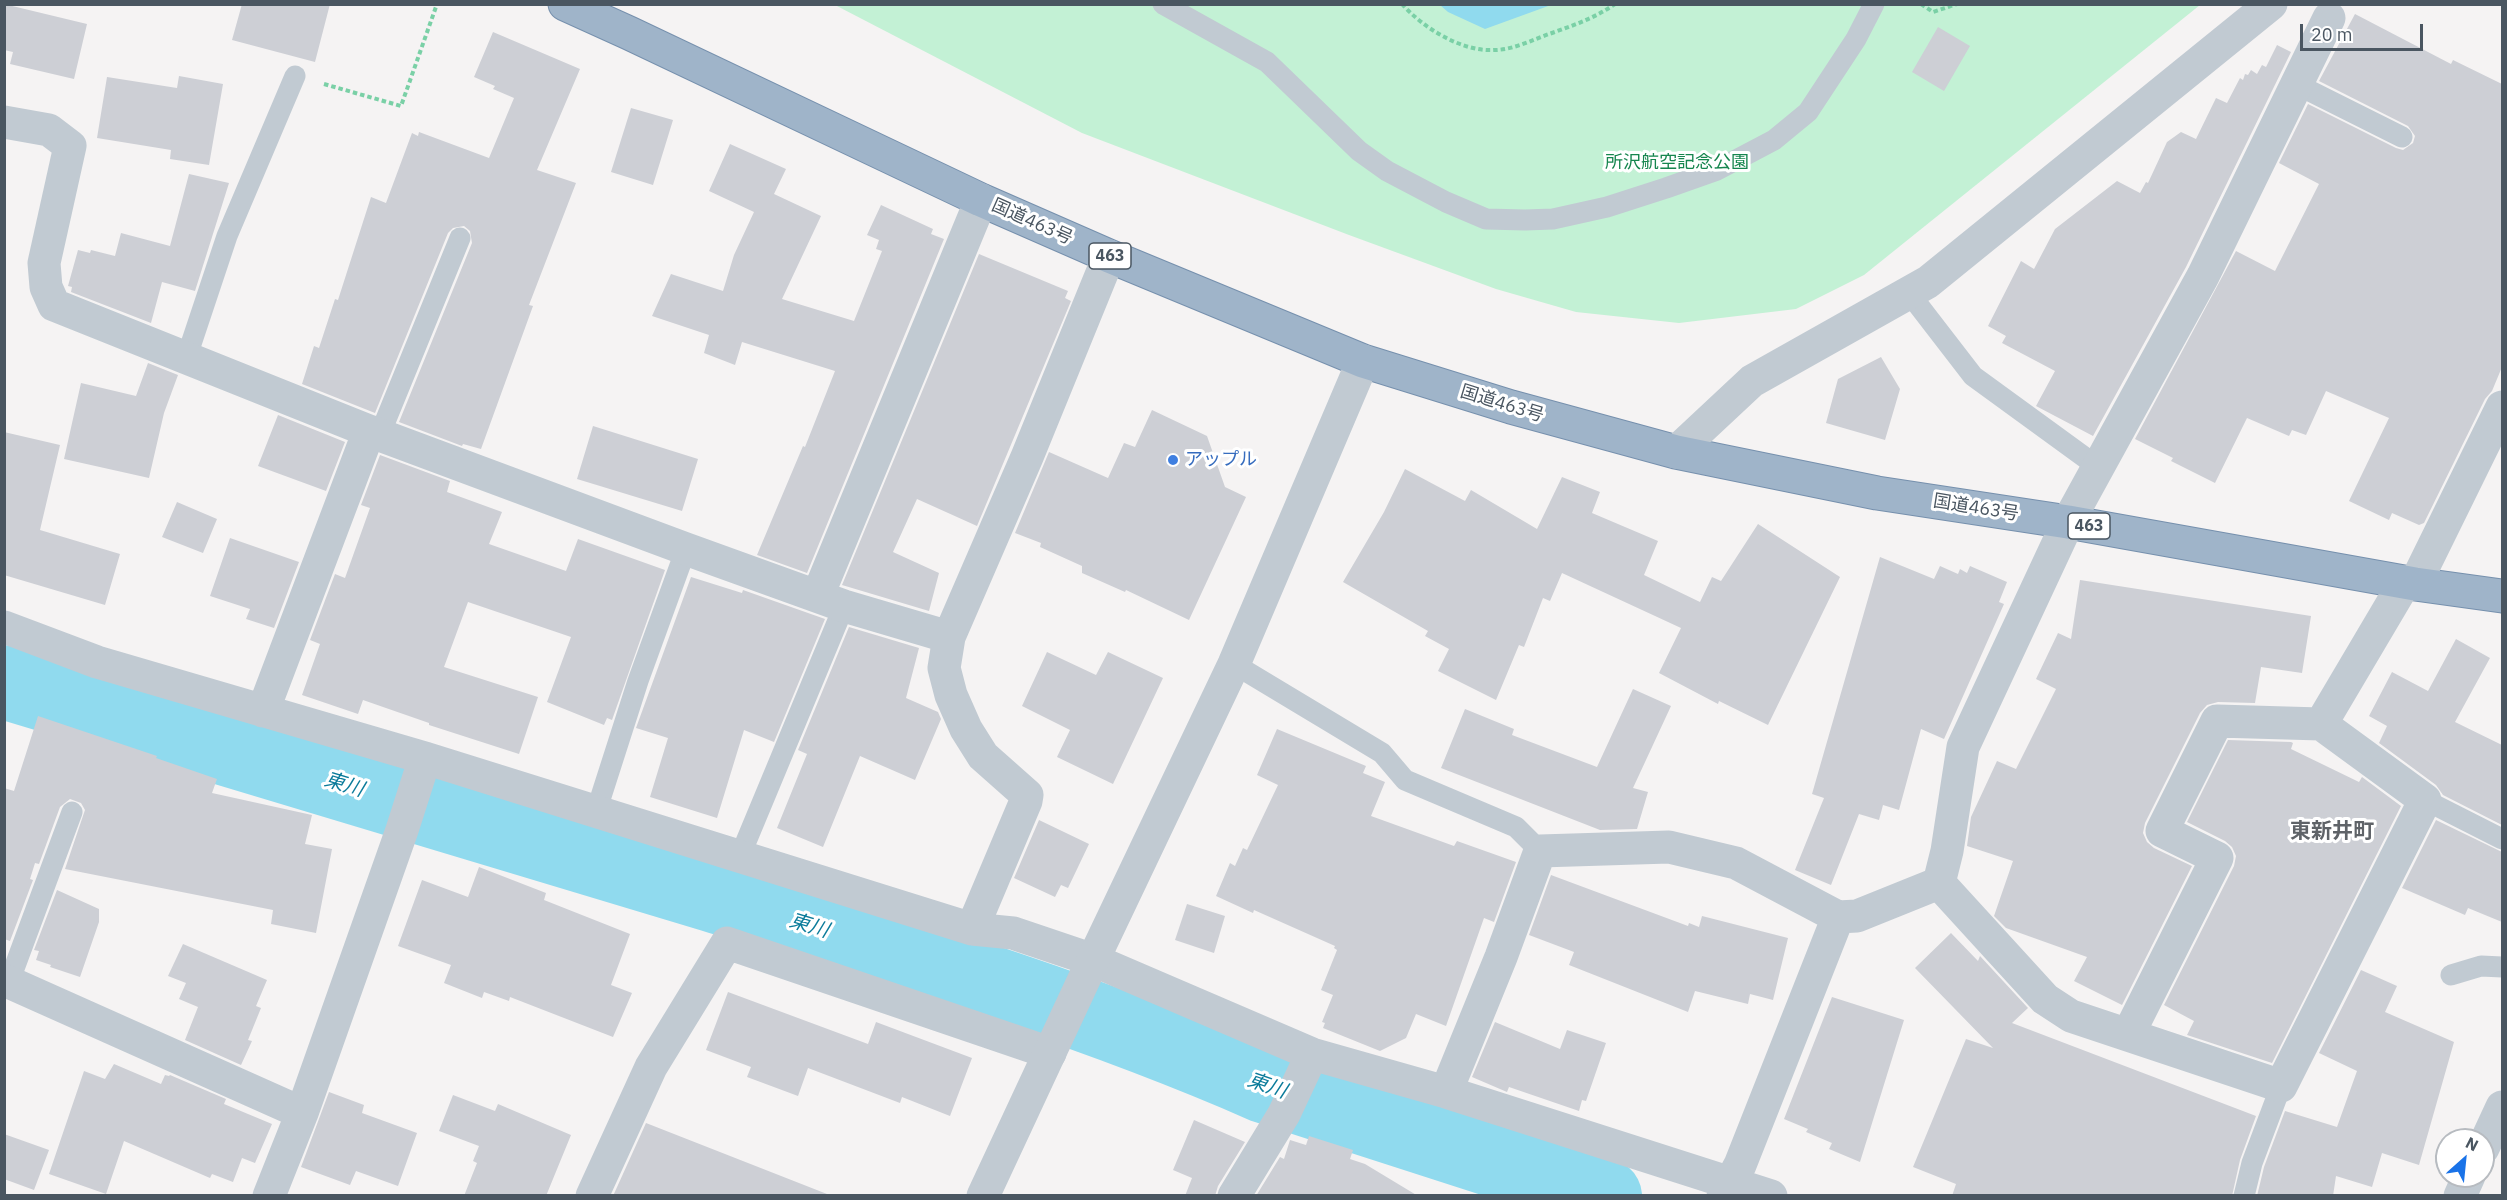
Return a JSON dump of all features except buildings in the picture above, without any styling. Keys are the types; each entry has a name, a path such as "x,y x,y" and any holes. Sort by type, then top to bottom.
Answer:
{"highway":[{"name":"国道463号","path":"565,4 981,200 1109,256 1363,361 1511,407 1676,453 1877,493 2068,522 2410,583 2502,596"}],"street":[{"path":"1676,453 1752,381 1928,282 2271,4"},
{"path":"1939,883 1947,850 1962,747 2068,522 2203,276 2329,18"},
{"path":"4,122 49,130 70,146 44,263 46,287 54,305 375,432 686,549 831,601 949,637"},
{"path":"831,601 981,200"},
{"path":"972,929 1027,795 983,756 966,729 951,695 944,668 949,637 1027,458 1109,256"},
{"path":"984,1196 1086,974 1234,664 1363,361"},
{"path":"2320,724 2410,583 2502,406"},
{"path":"263,711 375,432"},
{"path":"4,627 97,662 263,711 422,766 596,812 972,929 1013,933 1086,974 1309,1061 1446,1092 1727,1189 1771,1196"},
{"path":"1939,883 2045,999 2071,1016 2128,1035 2281,1086 2425,800 2320,724 2217,721 2162,831 2217,858 2128,1035"},
{"path":"269,1196 302,1113 402,830 422,766"},
{"path":"1446,1092 1502,957 1540,851 1669,847 1736,863 1838,917 1857,916 1939,883"},
{"path":"1727,1189 1838,917"},
{"path":"592,1196 651,1067 727,943 1053,1045"},
{"path":"7,981 302,1113"},
{"path":"1234,1196 1284,1114 1309,1061"},
{"path":"2492,1128 2502,1107"}],"lane":[{"path":"1163,4 1267,62 1359,151 1387,171 1446,202 1486,219 1525,220 1564,216 1607,207 1717,170 1774,140 1808,112 1856,39 1874,4"},
{"path":"186,359 227,236 295,76"},
{"path":"2296,84 2402,137"},
{"path":"375,432 460,238"},
{"path":"1909,293 1973,376 2098,467"},
{"path":"596,812 638,681 686,549"},
{"path":"740,856 831,601"},
{"path":"1234,664 1382,753 1405,780 1516,827 1540,851"},
{"path":"2425,800 2502,839"},
{"path":"7,981 72,812"},
{"path":"2451,975 2481,966 2502,967"},
{"path":"2244,1196 2252,1163 2281,1086"}],"path":[{"path":"295,76 400,106 437,4"},
{"path":"1402,4 1424,24 1447,38 1473,49 1496,51 1589,20 1614,4"},
{"path":"1921,4 1933,12 1957,4"}],"green space":[{"name":"所沢航空記念公園","path":"835,5 2200,5 1864,275 1796,309 1679,323 1576,312 1496,289 1349,235 1082,133"}],"water":[{"path":"1440,5 1551,5 1485,29 1448,12"}],"waterway":[{"name":"東川","path":"4,682 535,841 921,960 1129,1031 1264,1086 1605,1196"}],"place":[{"name":"アップル","path":"1173,460"}],"district":[{"name":"東新井町","path":"2332,832"}]}
